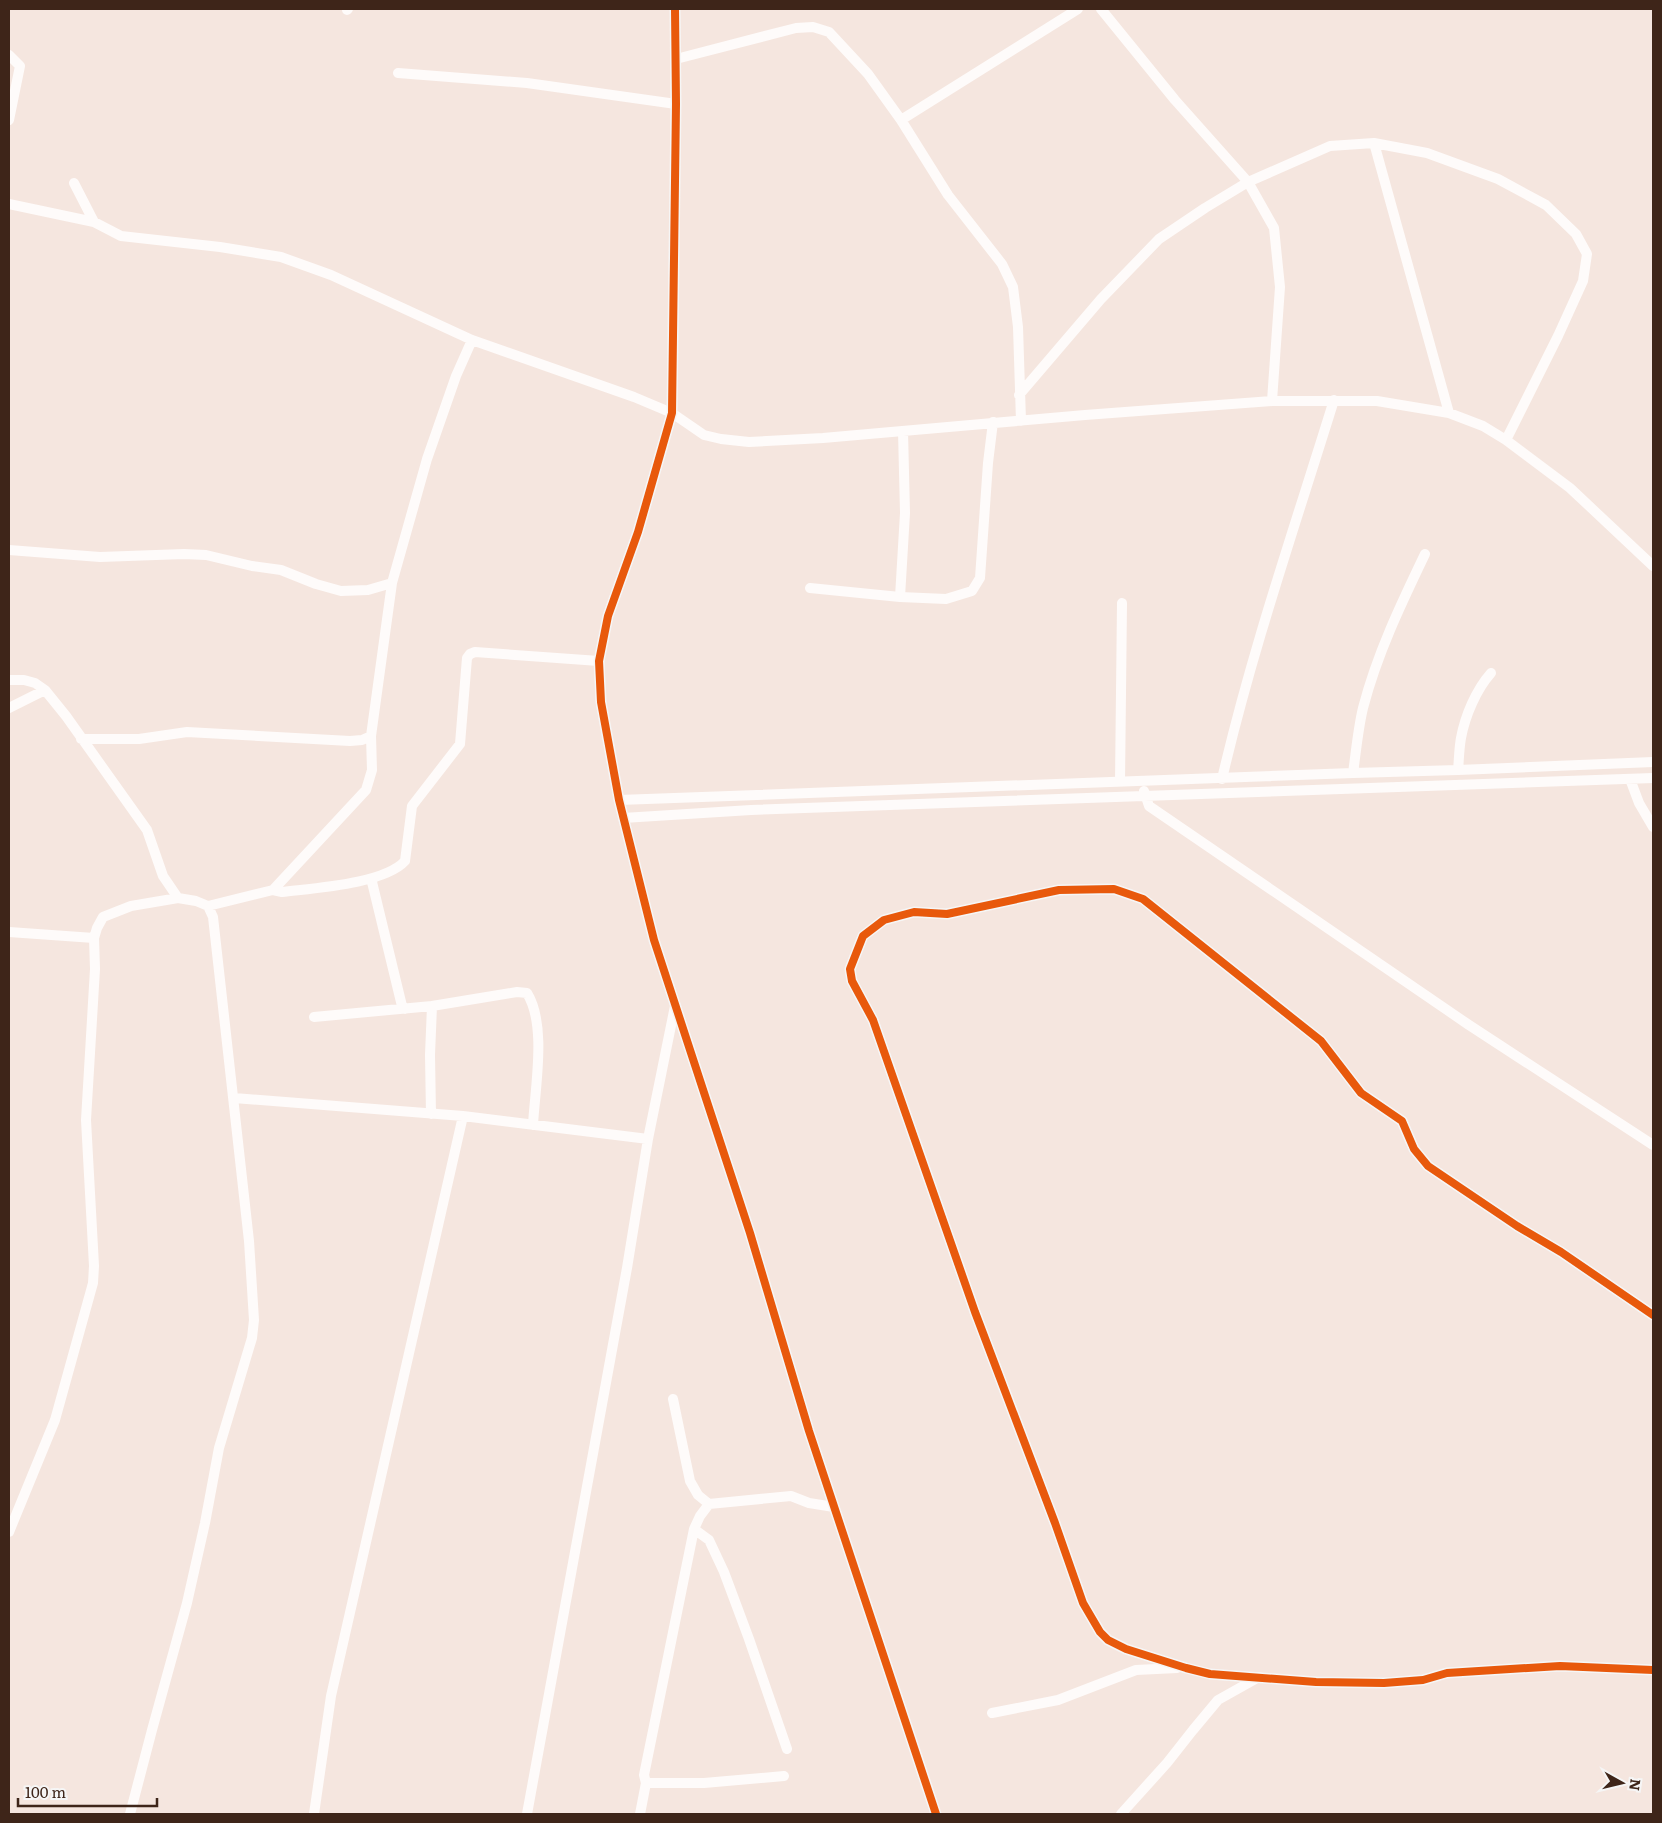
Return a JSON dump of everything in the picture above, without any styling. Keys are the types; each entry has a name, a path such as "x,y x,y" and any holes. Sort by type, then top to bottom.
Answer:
{"street":[{"path":"675,9 676,104 672,413 638,532 608,616 599,661 601,702 619,800 654,940 750,1234 809,1431 936,1814"},
{"path":"901,120 1078,9"},
{"path":"1101,9 1176,100 1248,182 1274,228 1280,287 1272,402"},
{"path":"676,58 796,28 813,27 830,32 868,74 901,120 948,195 1002,264 1012,287 1018,327 1021,420"},
{"path":"9,55 20,66 9,120"},
{"path":"398,73 527,83 676,104"},
{"path":"1019,395 1101,300 1159,239 1248,182 1330,146 1374,143 1427,153 1498,179 1546,205 1576,234 1587,254 1583,281 1506,440"},
{"path":"1374,143 1449,413"},
{"path":"74,184 94,222"},
{"path":"9,204 94,222 121,236 220,247 281,257 331,275 472,340 634,397 672,413 704,435 749,442 903,431 1203,405 1272,402 1377,401 1449,413 1483,426 1506,440 1570,488 1653,566"},
{"path":"273,890 366,790 372,770 371,736 392,583 427,459 456,376 472,340"},
{"path":"1222,779 1238,709 1334,400"},
{"path":"810,588 900,597 946,599 972,591 980,578 993,422"},
{"path":"900,597 905,513 903,431"},
{"path":"9,550 100,557 206,555 252,566 281,570 316,584 341,591 368,590 392,583"},
{"path":"1353,773 1363,710 1378,658 1425,554"},
{"path":"1120,782 1122,603"},
{"path":"9,1532 55,1420 92,1282 94,1266 86,1120 95,969 94,938 103,917 131,906 178,898 196,901 208,906 273,890 282,892 373,879 399,867 405,861 412,806 460,744 467,658 470,654 475,652 599,661"},
{"path":"1458,770 1460,738 1470,708 1483,682 1491,673"},
{"path":"9,680 24,680 35,683 45,690 147,830 163,876 178,898"},
{"path":"9,708 45,690"},
{"path":"81,739 139,740 187,732 350,741 362,740 371,736"},
{"path":"619,800 1653,762"},
{"path":"624,818 751,810 1653,778"},
{"path":"1630,779 1639,802 1653,827"},
{"path":"1142,781 1144,796 1149,806 1452,1014 1653,1145"},
{"path":"373,879 372,882 402,1006 405,1009"},
{"path":"1653,1314 1428,1166 1414,1149 1402,1121 1361,1093 1321,1041 1143,900 1114,889 1059,890 947,914 914,912 884,920 870,930 863,936 854,955 850,969 852,981 873,1020 975,1312 1083,1603 1100,1632 1108,1640 1126,1649 1210,1674 1316,1682 1384,1683 1423,1680 1447,1673 1560,1666 1653,1670"},
{"path":"130,1814 187,1602 205,1524 219,1448 252,1338 254,1320 249,1241 237,1146 234,1098 213,917 208,906"},
{"path":"9,932 94,938"},
{"path":"314,1017 432,1006 517,992 527,993 533,1002 536,1016 539,1053 533,1125"},
{"path":"527,1814 624,1288 648,1140 675,1005"},
{"path":"431,1114 430,1036 432,1006"},
{"path":"234,1098 463,1116 648,1140"},
{"path":"314,1814 331,1696 463,1116"},
{"path":"673,1399 690,1481 698,1495 709,1504 791,1496 809,1503 834,1507"},
{"path":"640,1814 646,1783 644,1774 694,1529 700,1516 709,1504"},
{"path":"694,1529 709,1540 724,1572 787,1749"},
{"path":"992,1713 1058,1700 1136,1670 1186,1668"},
{"path":"1121,1814 1168,1763 1218,1700 1260,1677"},
{"path":"646,1783 704,1783 784,1776"}],"cycle path":[{"path":"675,9 676,104 672,413 638,532 608,616 599,661 601,702 619,800 654,940 750,1233 809,1431 936,1814"},
{"path":"1653,1315 1561,1252 1517,1226 1428,1166 1414,1149 1402,1121 1361,1093 1321,1041 1143,899 1114,889 1059,890 947,914 914,912 884,920 863,936 850,969 852,981 873,1020 975,1312 1055,1523 1083,1603 1100,1632 1108,1640 1126,1649 1210,1674 1316,1682 1384,1683 1423,1680 1447,1673 1560,1666 1653,1670"}]}
